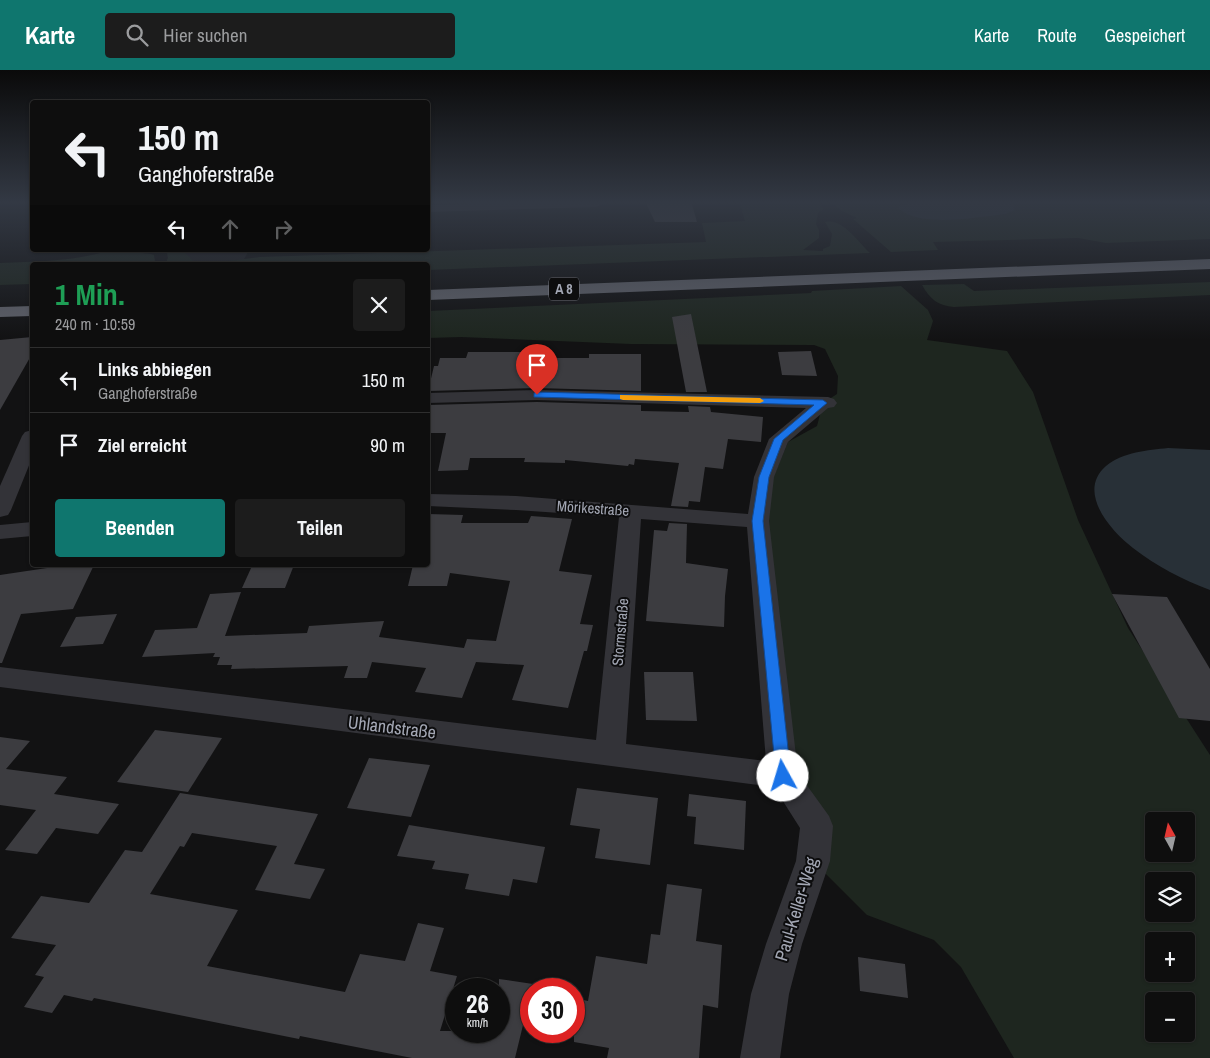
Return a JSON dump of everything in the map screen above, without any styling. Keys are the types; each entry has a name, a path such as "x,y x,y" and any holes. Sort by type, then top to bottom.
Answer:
{"highway":[{"name":"A 8","path":"430,295 1210,264"},
{"path":"0,312 30,311"}],"street":[{"name":"Paul-Keller-Weg","path":"430,398 537,395 830,403 779,439 764,477 758,521 783,776 817,826 812,861 784,944 770,994 760,1058"},
{"path":"0,510 30,441"},
{"name":"Mörikestraße","path":"430,500 470,500 758,521"},
{"name":"Stormstraße","path":"610,754 631,511"},
{"path":"0,532 30,529"},
{"name":"Uhlandstraße","path":"0,678 783,776"}],"shaded area":[{"path":"554,247 807,247 803,250 823,251 823,249 827,247 864,247 870,253 430,270 430,262 221,262 260,257"},
{"path":"885,247 936,247 938,250 891,252"},
{"path":"103,252 130,252 151,254 154,255 155,261 30,262 30,284 0,285 0,263 69,259"},
{"path":"167,252 248,252 243,262 166,262"},
{"path":"167,252 184,252 194,262 166,262"},
{"path":"1210,282 1210,295 954,307 935,301 922,285 964,284 974,291"},
{"path":"901,286 928,310 933,321 927,340 1007,351 1033,392 1078,520 1128,628 1210,755 1210,1058 1014,1058 961,967 934,940 867,915 813,861 783,776 759,512 788,442 817,426 823,403 837,394 838,376 825,349 814,345 631,344 461,337 430,338 430,311 811,293 812,291"},
{"path":"1168,448 1210,450 1210,590 1170,572 1124,541 1107,521 1096,499 1094,487 1098,476 1113,461 1144,451"}],"building":[{"path":"691,314 707,392 686,392 672,317"},
{"path":"30,337 30,358 0,410 0,340"},
{"path":"811,351 817,376 782,375 778,352"},
{"path":"468,352 545,352 544,358 589,358 589,354 641,354 641,391 537,388 430,391 434,366 438,366 440,358 466,358"},
{"path":"537,402 641,405 641,411 689,412 688,406 710,407 711,412 763,417 761,442 728,439 723,469 705,467 700,502 689,501 688,507 671,506 679,463 635,459 634,465 629,464 628,466 565,460 565,463 524,462 525,458 470,458 468,470 438,471 446,433 430,433 430,405"},
{"path":"430,514 463,515 461,523 528,523 531,516 572,519 559,571 592,575 580,624 593,625 587,651 584,651 568,708 512,700 524,665 476,662 462,698 415,692 426,668 372,662 367,678 344,678 348,666 231,669 232,665 217,665 220,657 213,657 215,653 142,657 155,630 197,628 210,594 241,592 225,636 307,633 309,626 384,621 379,637 464,648 467,639 496,641 510,581 450,573 447,586 408,586 413,567 430,567"},
{"path":"669,523 687,524 686,563 728,569 724,627 646,621 654,530 667,531"},
{"path":"93,567 73,609 21,614 2,663 0,663 0,575 47,568"},
{"path":"252,567 293,567 285,588 242,588"},
{"path":"1112,594 1167,597 1210,669 1210,721 1179,718"},
{"path":"117,614 103,644 60,647 76,617"},
{"path":"644,672 693,672 697,721 646,720"},
{"path":"155,730 222,738 188,792 117,782"},
{"path":"0,737 30,741 6,769 67,777 54,794 119,804 98,834 56,828 37,854 5,850 36,810 0,805"},
{"path":"369,758 430,765 411,817 347,808"},
{"path":"577,788 658,798 650,865 595,858 600,829 570,825"},
{"path":"180,793 318,814 294,864 325,869 310,899 255,890 277,846 192,833 184,847 180,846 150,894 238,910 207,966 345,992 360,954 405,961 418,923 444,928 430,971 457,976 456,978 445,978 445,1015 440,1031 445,1031 445,1043 510,1043 510,981 520,982 520,1037 515,1058 412,1058 300,1036 299,1039 94,998 92,1001 64,995 52,1013 24,1007 44,977 35,975 56,945 11,938 41,896 89,903 125,850 142,852"},
{"path":"689,794 746,801 744,850 694,844 696,817 687,816"},
{"path":"409,825 545,847 537,883 513,879 509,896 465,889 469,874 432,869 435,861 397,856"},
{"path":"667,884 702,889 696,941 722,945 718,1008 703,1005 699,1058 607,1058 609,1048 580,1043 585,1043 585,1000 588,1001 596,956 647,964 651,934 660,935"},
{"path":"858,957 905,964 908,998 860,991"}],"slow traffic":[{"path":"623,397 760,401"}],"route":[{"path":"537,395 823,403 779,439 764,477 758,521 783,776"}]}
